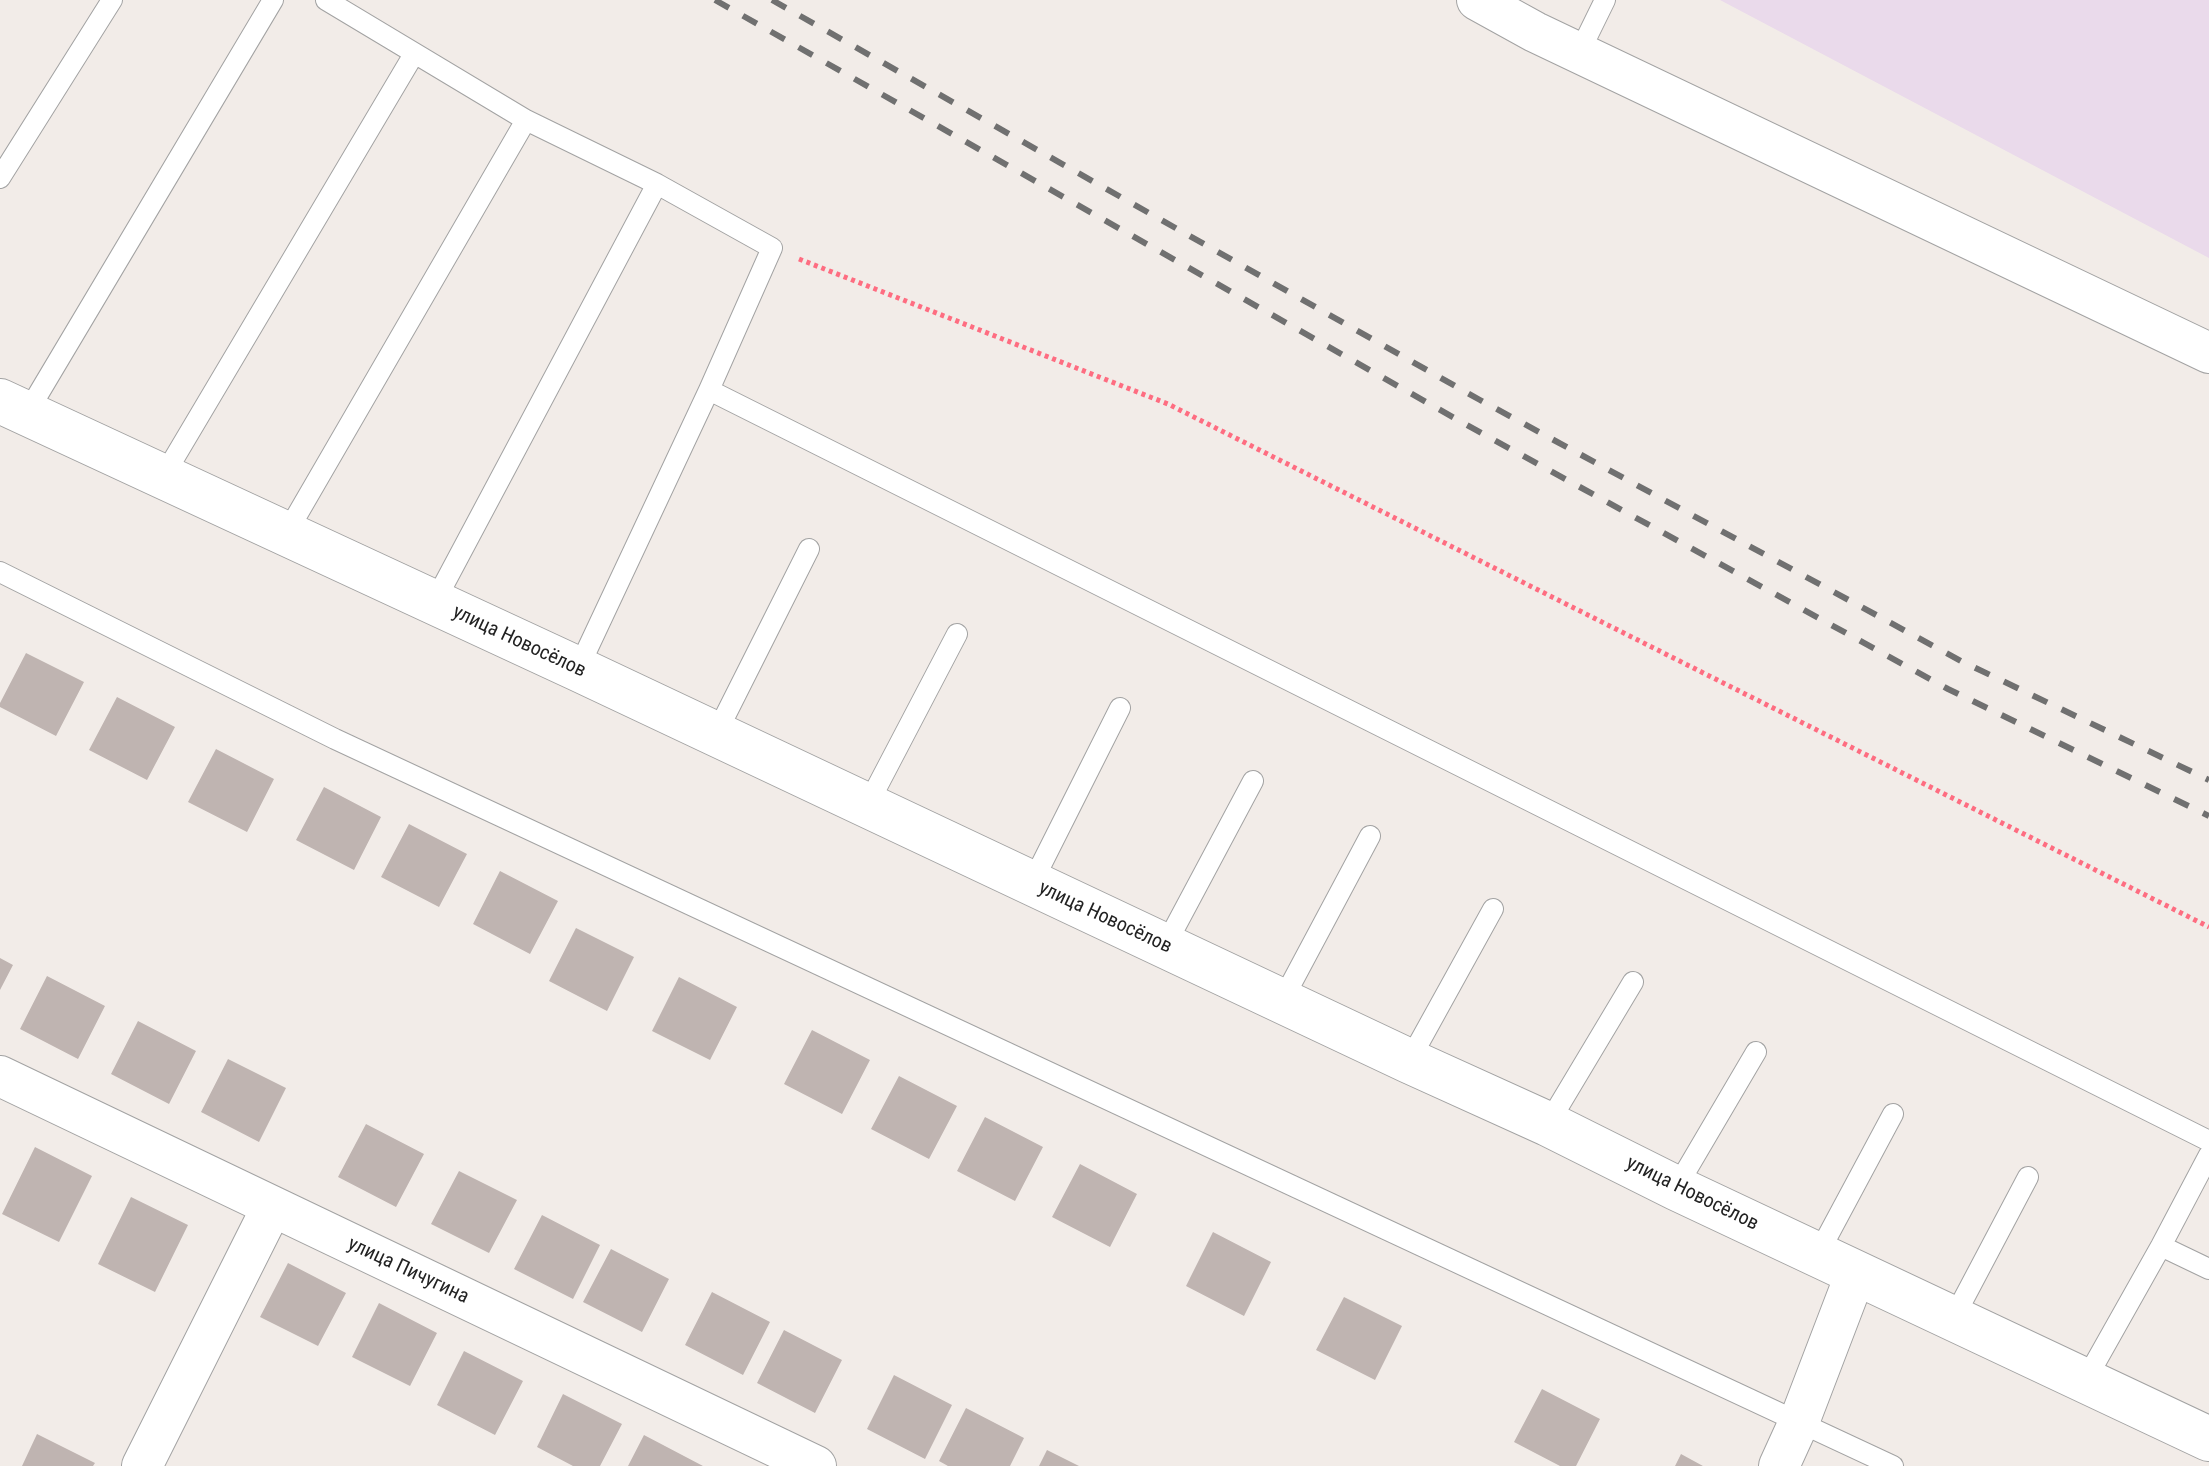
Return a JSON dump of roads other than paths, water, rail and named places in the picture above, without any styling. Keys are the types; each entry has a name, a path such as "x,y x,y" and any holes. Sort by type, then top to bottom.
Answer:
{"street":[{"path":"1477,0 1579,53 2209,353"},
{"name":"улица Новосёлов","path":"13,407 1548,1124 1676,1188 2209,1439"},
{"name":"улица Пичугина","path":"0,1076 816,1466"},
{"path":"142,1466 272,1207"},
{"path":"1779,1466 1856,1273"}],"lane":[{"path":"0,178 112,0"},
{"path":"13,407 273,0"},
{"path":"326,0 526,120 657,184 772,248 578,669"},
{"path":"1579,53 1605,0"},
{"path":"163,477 414,54"},
{"path":"286,534 526,120"},
{"path":"434,603 657,184"},
{"path":"709,390 2209,1141"},
{"path":"716,734 809,549"},
{"path":"0,572 335,739 1893,1466"},
{"path":"867,806 957,634"},
{"path":"1032,883 1120,708"},
{"path":"1165,946 1253,781"},
{"path":"1282,1001 1370,836"},
{"path":"1409,1061 1493,909"},
{"path":"1548,1124 1633,982"},
{"path":"1676,1188 1756,1052"},
{"path":"1818,1254 1893,1114"},
{"path":"2085,1381 2209,1155"},
{"path":"1953,1319 2028,1177"},
{"path":"2161,1246 2209,1269"}],"railway":[{"path":"715,0 1465,424 1948,689 2209,816"},
{"path":"772,0 1480,400 1961,661 2209,780"}]}
